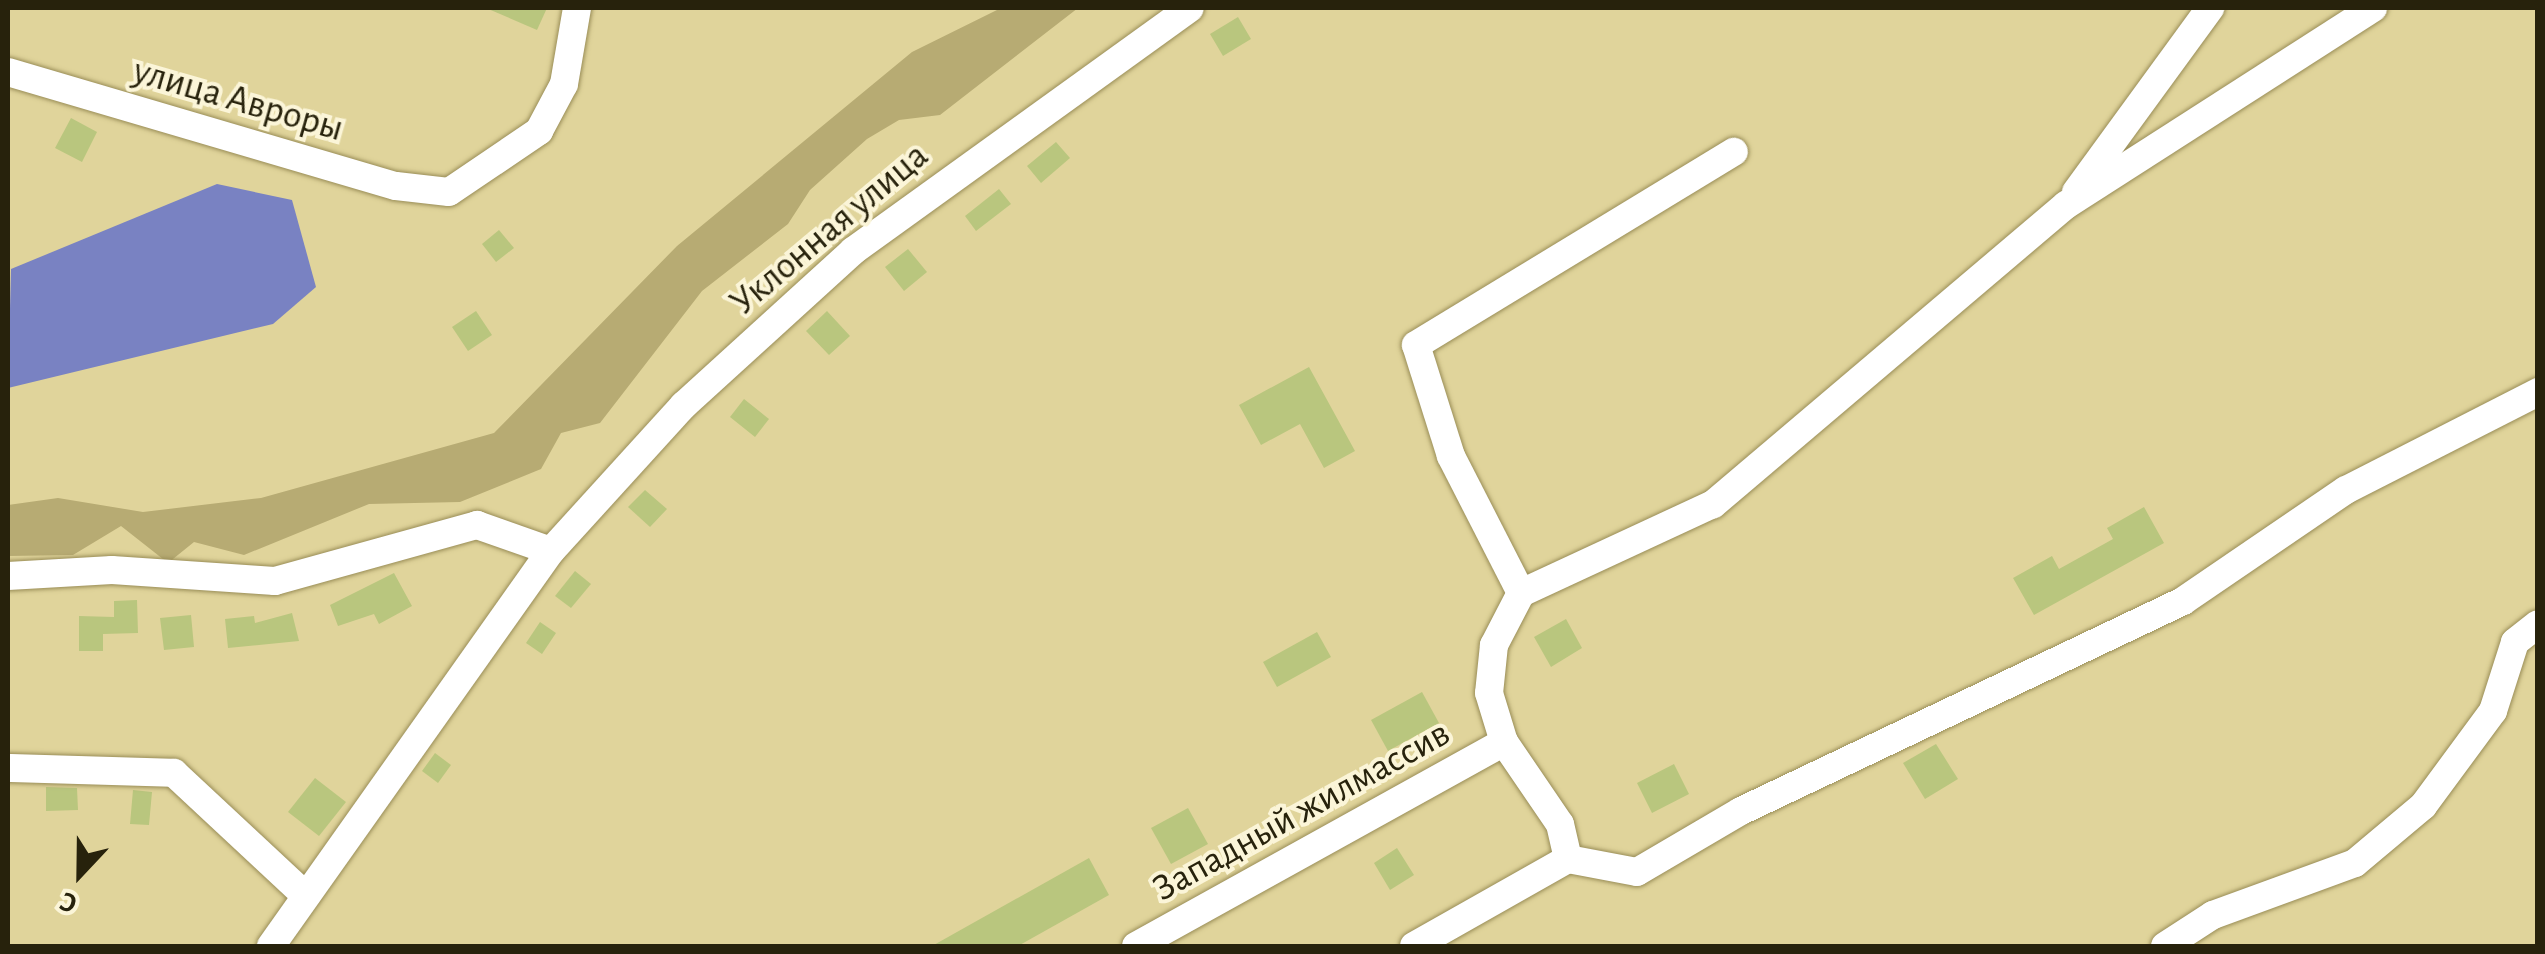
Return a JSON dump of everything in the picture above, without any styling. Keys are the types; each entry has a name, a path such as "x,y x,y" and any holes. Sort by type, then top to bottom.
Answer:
{"street":[{"name":"улица Авроры","path":"8,72 396,186 449,192 539,131 564,84 577,8"},
{"name":"Уклонная улица","path":"271,946 551,551 684,405 853,251 1190,8"},
{"path":"2066,206 2210,8"},
{"path":"1568,859 1560,824 1504,742 1488,693 1494,645 1521,593 1712,504 2066,206 2373,8"},
{"path":"1521,593 1450,456 1416,345 1734,152"},
{"path":"1414,946 1568,859 1637,872 1741,810 2183,601 2346,490 2538,392"},
{"path":"8,576 112,570 274,580 477,525 551,551"},
{"path":"2165,946 2213,915 2355,862 2423,806 2492,711 2516,642 2538,624"},
{"name":"Западный жилмассив","path":"1136,946 1504,742"},
{"path":"8,768 174,774 306,896"}],"shaded area":[{"path":"1001,8 1078,8 940,115 899,120 867,139 810,190 788,224 702,291 600,423 561,433 541,469 460,502 369,504 244,555 194,542 168,563 121,526 73,555 8,556 8,505 58,498 143,512 261,498 494,433 677,246 912,52"}],"water":[{"path":"217,184 292,200 316,287 273,324 8,388 11,269"}],"building":[{"path":"486,8 547,8 537,30"},
{"path":"1238,17 1251,39 1223,56 1210,34"},
{"path":"71,118 97,132 82,162 55,148"},
{"path":"1056,142 1070,158 1041,183 1027,166"},
{"path":"999,189 1011,204 976,231 965,216"},
{"path":"499,230 514,248 496,262 482,244"},
{"path":"908,249 927,272 904,291 885,267"},
{"path":"476,311 492,335 468,351 452,327"},
{"path":"827,311 850,336 829,355 806,331"},
{"path":"1309,367 1355,451 1324,468 1300,424 1261,445 1239,405"},
{"path":"744,399 769,419 755,437 730,417"},
{"path":"645,490 667,509 650,527 628,507"},
{"path":"2144,507 2164,543 2034,615 2013,578 2052,556 2059,569 2113,539 2107,528"},
{"path":"575,571 591,584 571,608 555,596"},
{"path":"394,573 412,606 379,624 374,614 338,626 330,605"},
{"path":"137,600 138,633 103,634 103,651 79,651 79,616 114,617 114,601"},
{"path":"292,613 299,641 228,648 225,619 254,616 255,623"},
{"path":"191,615 194,647 164,650 160,618"},
{"path":"1566,619 1582,648 1551,667 1534,637"},
{"path":"540,622 556,633 542,654 526,643"},
{"path":"1317,632 1331,657 1277,687 1263,662"},
{"path":"1422,692 1439,723 1388,751 1371,720"},
{"path":"1936,744 1958,779 1925,799 1903,763"},
{"path":"435,753 451,765 438,783 422,771"},
{"path":"1674,764 1689,794 1652,813 1637,783"},
{"path":"315,778 346,802 319,836 288,812"},
{"path":"46,787 77,788 78,810 46,811"},
{"path":"133,790 152,792 149,825 130,824"},
{"path":"1188,808 1208,844 1171,864 1151,828"},
{"path":"1397,848 1414,875 1390,890 1374,863"},
{"path":"1089,858 1109,895 1018,946 932,946"}]}
